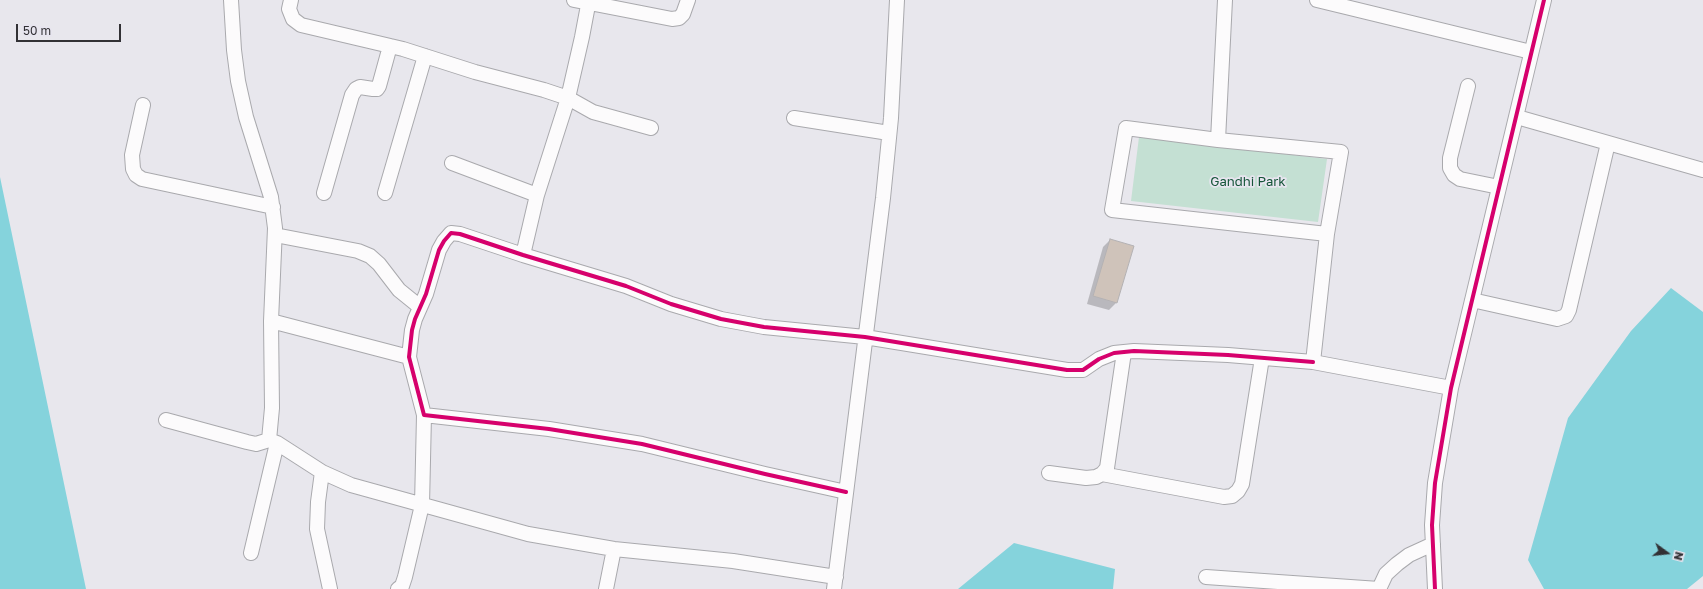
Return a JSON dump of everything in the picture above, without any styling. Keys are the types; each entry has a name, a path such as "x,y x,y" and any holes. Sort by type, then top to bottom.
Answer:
{"street":[{"path":"231,0 234,50 238,81 246,117 271,197 275,235 271,321 273,442 251,553"},
{"path":"291,0 289,9 293,18 301,25 390,46 568,98 593,112 651,128"},
{"path":"574,0 588,1 672,19 679,18 688,0"},
{"path":"166,420 252,443 273,442 322,472 351,485 528,534 614,549 733,561 835,583 866,337 889,133 897,0"},
{"path":"1218,140 1225,0"},
{"path":"1317,0 1531,52"},
{"path":"1435,589 1432,544 1435,483 1451,388 1544,0"},
{"path":"523,255 537,195 568,98 582,37 588,1"},
{"path":"324,194 352,95 356,89 360,87 377,89 390,46"},
{"path":"385,193 425,56"},
{"path":"1468,86 1450,158 1450,168 1454,175 1460,180 1499,188"},
{"path":"143,105 132,155 133,168 136,175 142,179 273,207"},
{"path":"1517,117 1703,170"},
{"path":"794,118 889,133"},
{"path":"1313,362 1327,234 1341,152 1218,140 1126,128 1112,210 1327,234"},
{"path":"1472,300 1557,319 1566,316 1569,310 1608,142"},
{"path":"452,163 537,195"},
{"path":"398,589 402,586 405,577 422,505 424,415 409,357 413,324 426,294 439,250 451,233 460,234 523,255 626,286 671,304 721,319 764,328 866,337 1067,370 1083,370 1099,359 1114,353 1157,352 1313,362 1451,388"},
{"path":"275,235 358,251 370,256 379,264 399,290 420,307"},
{"path":"271,321 409,357"},
{"path":"1049,473 1086,478 1096,477 1102,474 1107,468 1124,352"},
{"path":"1102,474 1224,498 1232,496 1238,491 1242,484 1262,358"},
{"path":"424,415 549,429 642,444 846,492"},
{"path":"322,472 317,529 330,589"},
{"path":"1206,577 1379,589 1386,574 1397,564 1409,554 1432,544"},
{"path":"606,589 614,549"}],"green space":[{"name":"Gandhi Park","path":"1139,137 1327,159 1318,222 1131,201"}],"water":[{"path":"0,177 86,589 0,589"},
{"path":"1671,288 1703,312 1703,576 1687,589 1544,589 1528,560 1568,418 1631,331"},
{"path":"1014,543 1115,569 1113,589 958,589"}],"building":[{"path":"1110,239 1134,246 1117,303 1093,296"}],"cycle path":[{"path":"1435,589 1432,525 1435,483 1451,388 1544,0"},
{"path":"846,492 642,444 549,429 424,415 409,357 412,330 426,294 439,250 444,241 451,233 460,234 523,255 626,286 671,304 721,319 764,327 865,337 1067,370 1083,370 1099,359 1114,353 1134,351 1228,355 1313,362"}]}
